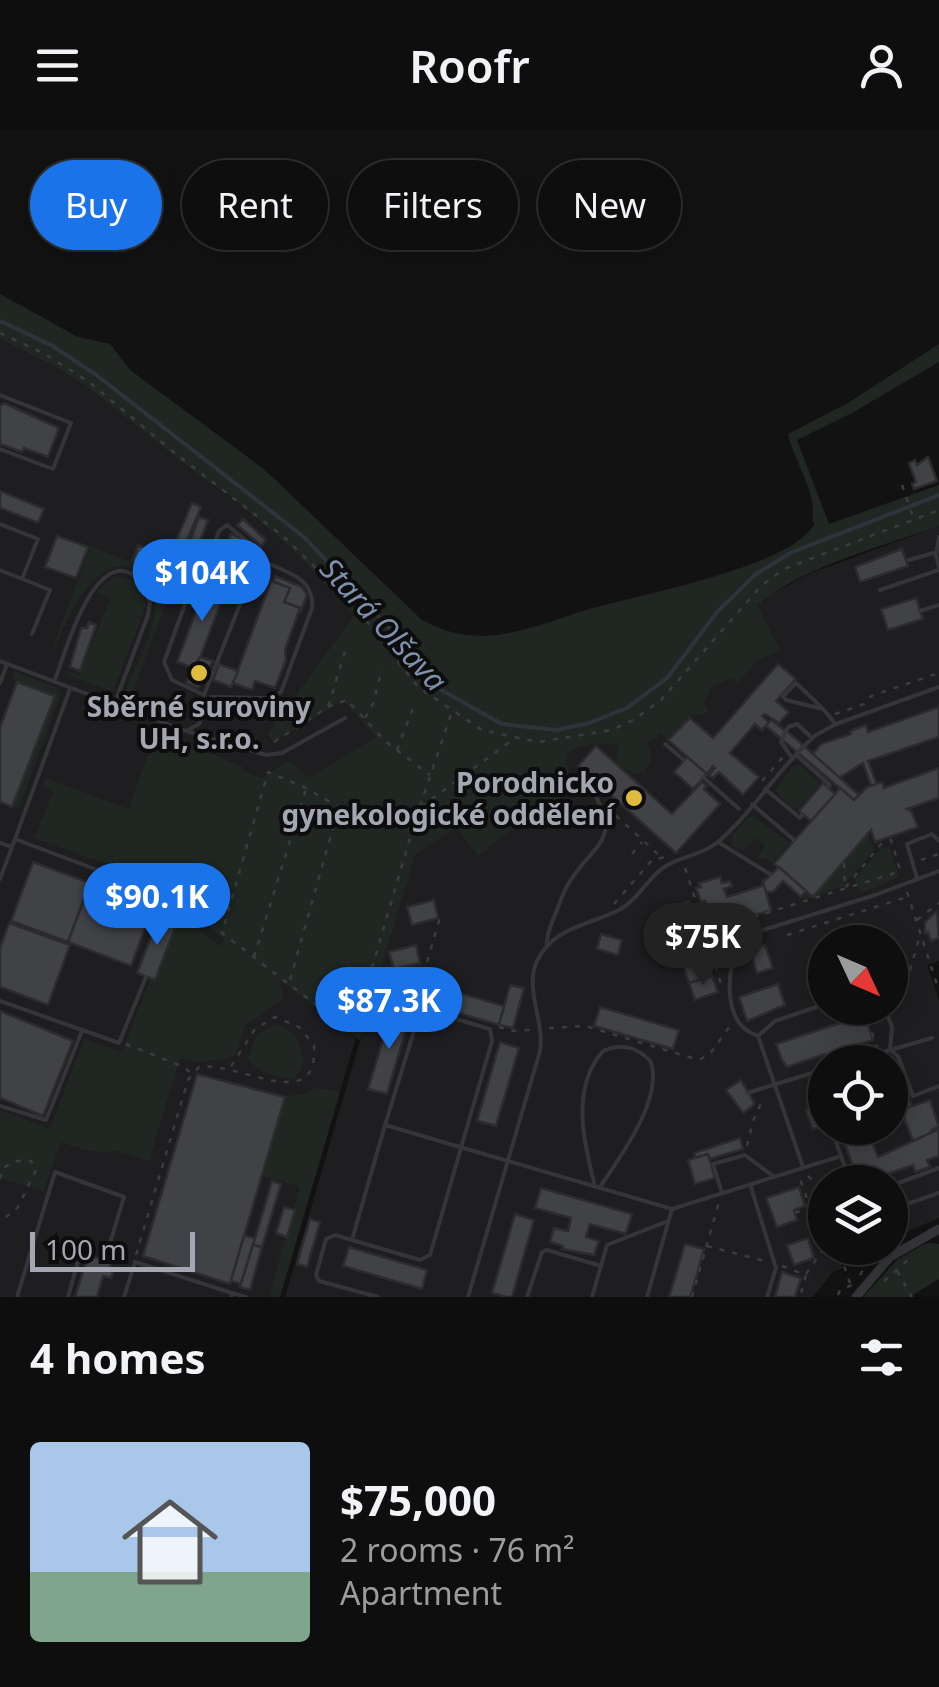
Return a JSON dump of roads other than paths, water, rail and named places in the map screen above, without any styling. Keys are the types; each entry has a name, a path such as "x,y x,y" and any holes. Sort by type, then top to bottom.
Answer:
{"street":[{"path":"855,1297 890,1257 939,1229"}],"lane":[{"path":"0,395 71,423 53,469 0,449"},
{"path":"0,524 38,540 22,579"},
{"path":"227,525 258,549 263,562 305,582 312,594 312,608 282,688 271,698 211,697 176,683 164,662 196,574 206,566 219,531 227,525"},
{"path":"880,590 939,568 939,537"},
{"path":"909,560 936,552"},
{"path":"204,695 248,578 263,562"},
{"path":"206,566 248,578"},
{"path":"0,570 50,590 32,634"},
{"path":"54,682 91,592 109,574 128,573 146,588 149,610 114,704"},
{"path":"920,611 939,605"},
{"path":"0,661 186,731 266,755 282,753 344,718"},
{"path":"0,683 8,664"},
{"path":"823,709 783,696 796,683 823,709 835,724"},
{"path":"468,1297 540,1051 541,1029 533,980 538,960 547,947 564,932 620,910 666,866 718,842 812,738 835,724 939,687"},
{"path":"0,879 70,688"},
{"path":"186,731 199,724 211,697"},
{"path":"812,738 797,724 788,727 781,742 830,784 827,787"},
{"path":"666,744 684,760"},
{"path":"703,778 739,809"},
{"path":"547,947 546,936 570,881 604,840 600,803 590,786"},
{"path":"766,789 800,818 803,814"},
{"path":"752,804 794,840"},
{"path":"917,878 907,844 932,834 939,841"},
{"path":"15,839 170,898 174,904 168,919"},
{"path":"718,842 770,874"},
{"path":"0,843 12,847"},
{"path":"710,946 939,871"},
{"path":"744,936 735,952 730,994 738,1020 758,1036 799,1168"},
{"path":"0,1001 115,1044 122,1041 146,977"},
{"path":"758,1036 775,1021 808,1010"},
{"path":"352,1240 419,1014 429,1011 486,1027 492,1033 492,1041 428,1258 420,1260 352,1240 335,1235 328,1237 316,1278 376,1297"},
{"path":"0,1106 46,1120 82,1032"},
{"path":"908,1045 932,1038"},
{"path":"615,1046 632,1048 650,1062 652,1084 637,1128 598,1187 584,1147 581,1122 590,1076 603,1050 615,1046"},
{"path":"748,1093 808,1076"},
{"path":"908,1085 912,1096 939,1086"},
{"path":"385,1125 672,1209 841,1156"},
{"path":"837,1145 844,1165"},
{"path":"722,1193 713,1164 745,1155 774,1176"},
{"path":"908,1179 939,1168"},
{"path":"18,1297 55,1172 124,1197 106,1256"},
{"path":"750,1184 774,1263 767,1297"},
{"path":"908,1204 939,1193"},
{"path":"647,1297 672,1209"},
{"path":"592,1297 608,1245 668,1221"},
{"path":"527,1297 542,1252 547,1250 601,1266"},
{"path":"68,1297 80,1254"},
{"path":"124,1297 135,1262 246,1297"}],"waterway":[{"name":"Stará Olšava","path":"0,321 51,345 95,374 304,537 393,632 434,686 502,724 557,730 627,708 667,678 718,611 755,575 790,553 939,495"}],"place":[{"name":"Sběrné suroviny UH, s.r.o.","path":"199,673"},
{"name":"Porodnicko gynekologické oddělení","path":"634,798"}]}
